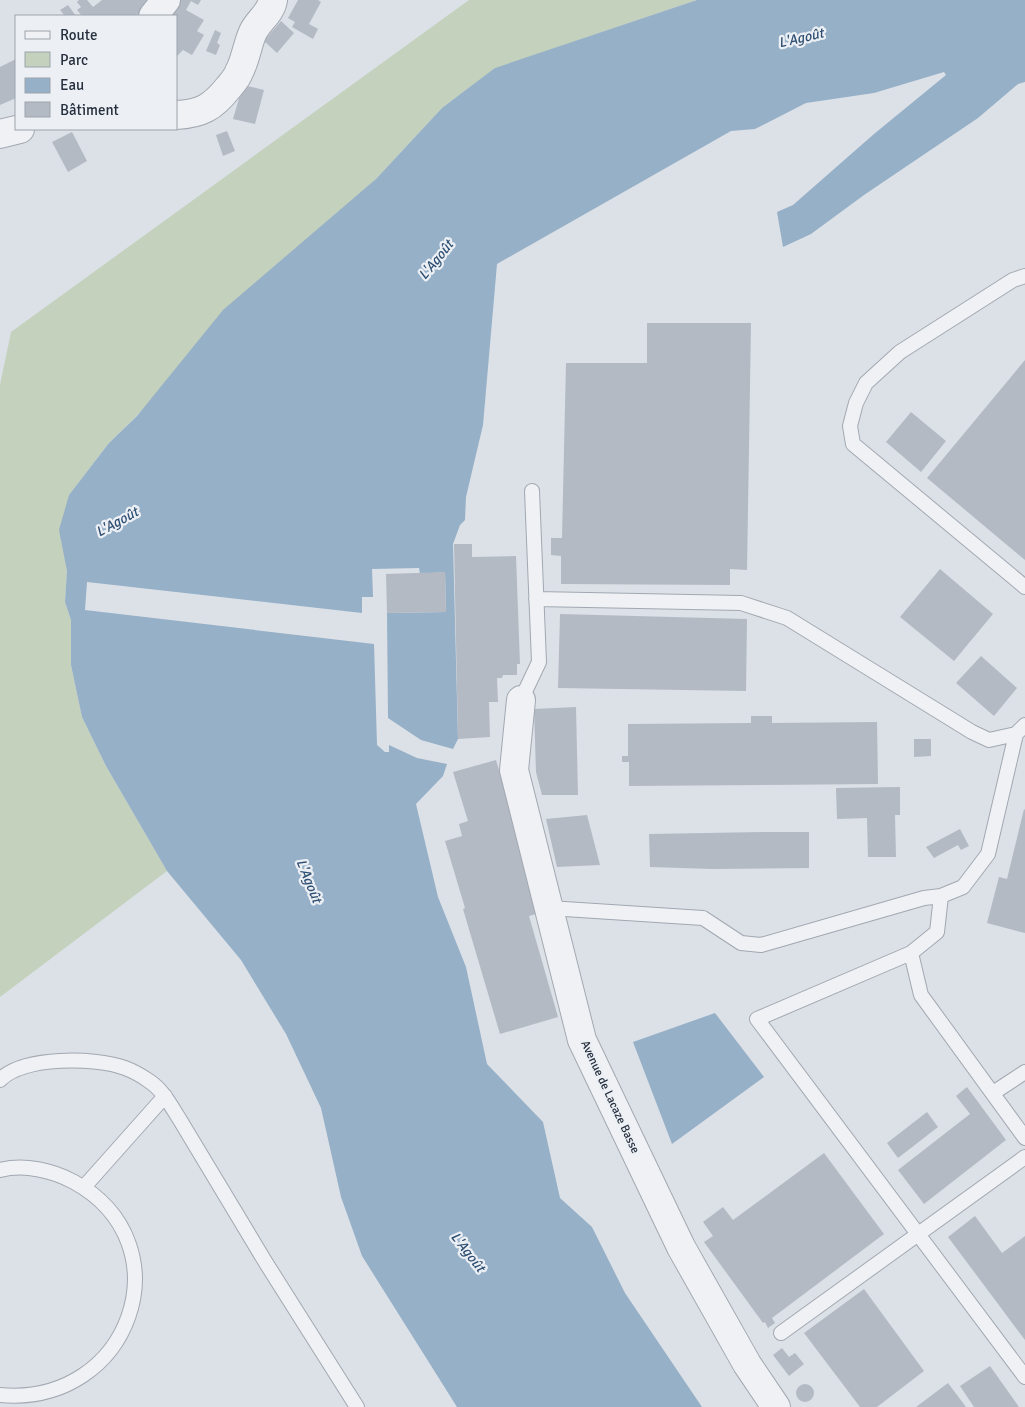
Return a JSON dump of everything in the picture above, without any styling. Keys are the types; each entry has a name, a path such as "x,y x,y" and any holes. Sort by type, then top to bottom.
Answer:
{"street":[{"path":"154,15 166,0"},
{"path":"178,115 190,114 207,108 220,97 240,72 253,30 272,6 273,0"},
{"path":"0,134 16,130"},
{"name":"Avenue de Lacaze Basse","path":"521,700 514,770 582,1040 681,1248 747,1364 776,1407"}],"lane":[{"path":"1025,276 1013,280 900,352 882,367 866,383 856,403 850,426 853,444 1025,587"},
{"path":"521,700 539,662 532,491"},
{"path":"536,599 741,603 786,618 972,732 989,740 1020,730"},
{"path":"549,908 703,918 741,943 761,945 924,898 941,896 963,887 988,854 1020,730"},
{"path":"941,896 937,932 911,953 757,1019 1025,1377"},
{"path":"911,953 921,995 1025,1138"},
{"path":"0,1080 4,1075 24,1066 73,1060 126,1068 150,1081 165,1096 266,1263 357,1407"},
{"path":"993,1093 1025,1072"},
{"path":"84,1187 165,1096"},
{"path":"781,1333 1025,1158"},
{"path":"0,1170 24,1168 45,1171 65,1177 84,1187 114,1216 125,1235 132,1255 134,1283 134,1297 129,1318 121,1337 109,1355 95,1370 78,1382 58,1391 38,1396 17,1397 0,1395"}],"green space":[{"path":"469,0 697,0 496,68 442,108 376,179 109,443 69,495 64,551 67,571 65,602 71,620 71,665 82,717 106,766 167,871 0,997 0,385 11,332"}],"water":[{"name":"L'Agoût","path":"697,0 1025,0 1025,82 1018,84 978,118 864,195 811,234 783,247 777,212 793,205 874,134 946,75 944,72 874,93 806,103 755,129 731,131 497,264 483,425 466,497 465,520 460,525 453,544 458,739 453,749 421,740 388,718 387,613 446,612 445,572 420,574 419,568 372,569 373,597 362,597 362,613 87,582 85,610 374,644 377,745 385,752 389,752 389,745 417,758 447,764 443,776 416,804 438,897 466,967 487,1064 543,1122 560,1198 592,1227 625,1293 702,1407 457,1407 362,1256 341,1197 321,1108 286,1034 241,960 167,871 106,766 82,717 71,665 71,620 65,602 67,571 59,530 69,495 109,443 137,416 223,310 376,179 442,108 495,68"},
{"path":"715,1013 764,1077 672,1144 633,1042"}],"building":[{"path":"79,0 87,0 93,7 102,0 151,0 143,11 137,15 81,15 77,10 81,7 77,2"},
{"path":"177,0 201,0 198,5 191,1 186,10 204,20 197,31 204,35 192,55 183,50 178,55 178,15 170,15"},
{"path":"298,0 318,0 321,2 309,24 318,29 313,39 292,27 295,22 288,18"},
{"path":"68,5 75,15 64,15 60,10"},
{"path":"281,21 294,33 277,53 264,41"},
{"path":"215,30 221,33 217,43 220,45 216,55 206,51"},
{"path":"15,60 15,98 0,105 0,67"},
{"path":"243,85 264,90 255,124 233,119"},
{"path":"227,131 235,151 223,156 216,135"},
{"path":"72,132 87,161 68,172 52,142"},
{"path":"647,323 751,323 747,570 730,569 730,585 561,584 561,556 551,555 551,538 562,538 566,363 647,363"},
{"path":"1025,360 1025,560 927,478"},
{"path":"911,412 946,441 921,472 886,442"},
{"path":"454,544 472,544 472,557 516,556 520,664 517,664 517,675 503,675 502,678 497,678 498,702 489,702 490,737 458,739"},
{"path":"940,569 993,614 954,661 900,617"},
{"path":"445,572 446,612 387,613 386,574"},
{"path":"560,614 747,619 746,691 558,688"},
{"path":"981,656 1017,688 994,716 956,683"},
{"path":"576,707 578,795 542,795 536,772 534,709"},
{"path":"751,716 772,716 772,723 877,722 878,784 629,786 629,762 622,762 622,756 628,756 628,724 751,723"},
{"path":"914,739 931,739 931,756 914,757"},
{"path":"496,760 512,814 536,914 529,916 558,1017 500,1034 445,841 462,836 459,824 468,821 453,772"},
{"path":"900,787 900,815 895,815 896,857 868,857 867,818 837,819 836,788"},
{"path":"1024,809 1025,933 987,923 999,877 1007,879"},
{"path":"587,815 600,865 557,867 546,819"},
{"path":"960,829 969,846 961,850 958,845 934,858 926,847"},
{"path":"809,832 809,868 712,869 650,867 649,834"},
{"path":"967,1087 1006,1140 924,1204 898,1170 970,1114 956,1096"},
{"path":"927,1112 938,1127 898,1158 887,1143"},
{"path":"824,1153 884,1234 772,1318 775,1323 768,1328 704,1242 713,1236 703,1222 723,1207 733,1220"},
{"path":"975,1216 1002,1253 1025,1236 1025,1340 948,1237"},
{"path":"864,1289 924,1371 877,1407 860,1407 804,1333"},
{"path":"782,1348 789,1357 795,1353 804,1364 789,1376 773,1355"},
{"path":"990,1366 1019,1407 974,1407 960,1386"},
{"path":"948,1383 966,1407 916,1407"},
{"path":"805,1384 811,1387 814,1393 811,1399 805,1402 799,1399 796,1393 799,1387"}]}
